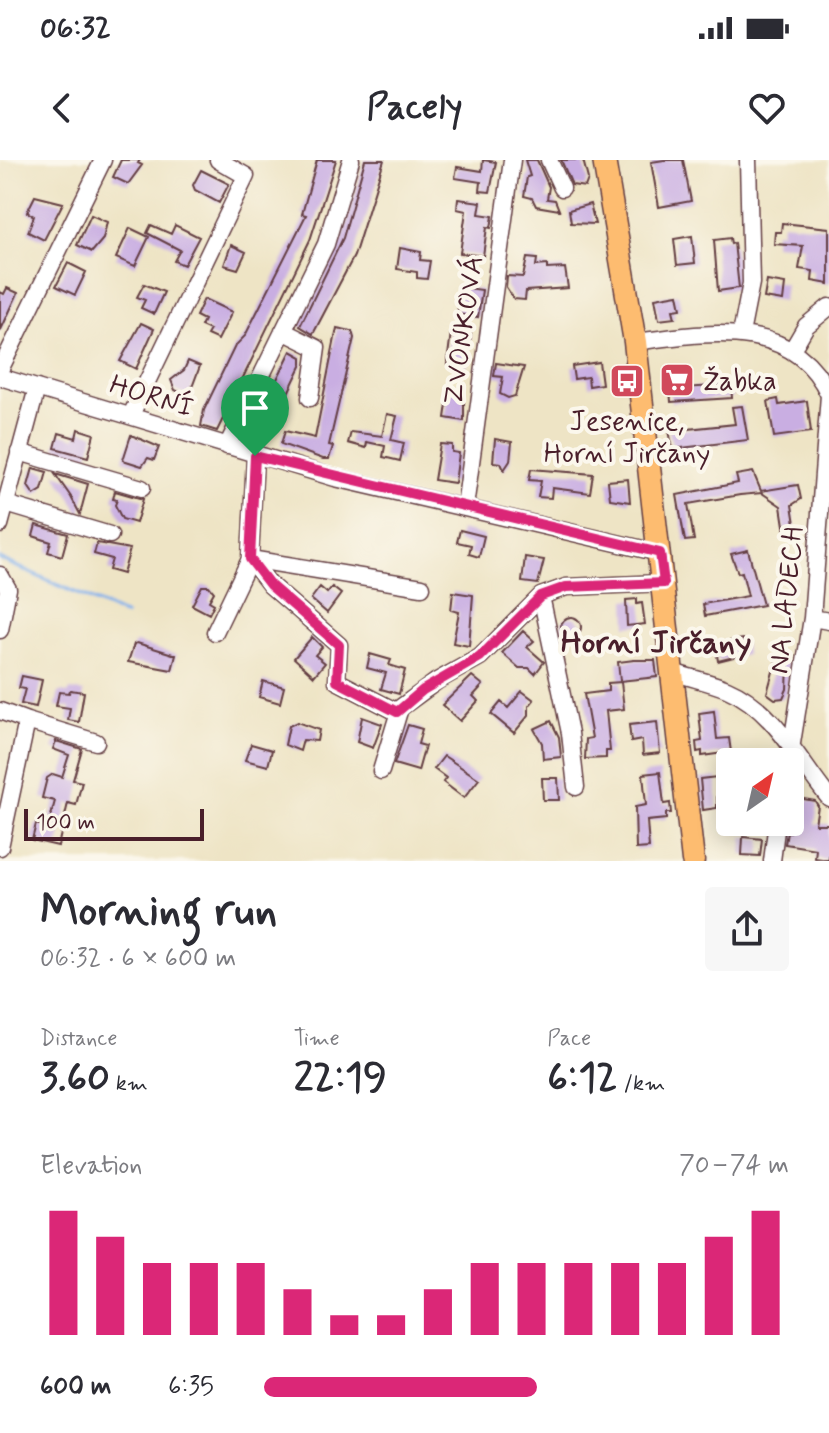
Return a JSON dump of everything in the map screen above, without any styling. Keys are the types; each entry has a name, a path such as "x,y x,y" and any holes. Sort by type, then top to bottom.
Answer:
{"main road":[{"path":"604,160 635,342 693,861"}],"street":[{"path":"0,370 103,160"},
{"path":"131,415 246,176 218,160"},
{"path":"227,446 326,244 351,160"},
{"name":"ZVONKOVÁ","path":"465,507 512,160"},
{"path":"549,160 562,188"},
{"path":"741,334 751,283 748,160"},
{"path":"792,350 806,326 829,307"},
{"path":"283,331 317,348 310,398"},
{"path":"635,342 721,331 741,334 792,350 817,369 829,395"},
{"name":"HORNÍ","path":"0,377 335,478 660,553"},
{"path":"0,525 37,388"},
{"name":"NA LADECH","path":"792,748 821,619 829,395"},
{"path":"19,452 142,488"},
{"path":"215,632 250,559 255,456"},
{"path":"6,504 110,535"},
{"path":"250,559 422,587"},
{"path":"250,559 270,585 339,645 337,681 397,712"},
{"path":"0,575 8,589 0,630"},
{"path":"381,771 397,712 423,690 480,657 541,596 566,587 664,583"},
{"path":"541,596 570,733 576,787"},
{"path":"673,672 728,690 750,703 786,748"},
{"path":"0,711 96,742"},
{"path":"0,847 27,721"},
{"path":"804,769 829,798"},
{"path":"772,861 775,836"}],"building":[{"path":"121,160 140,160 138,163 142,165 128,184 113,177"},
{"path":"317,160 336,160 310,240 217,431 201,426 204,410 235,346 245,336 306,215 302,214"},
{"path":"365,160 384,160 354,256 313,334 300,326 343,238"},
{"path":"483,160 496,162 490,192 480,191 481,182 455,178 457,167 482,171"},
{"path":"525,160 537,160 549,187 547,199 555,200 559,210 536,206 532,198 524,196 527,177 530,176"},
{"path":"561,160 583,160 588,179 585,187 572,185"},
{"path":"683,160 691,201 659,207 651,162"},
{"path":"201,170 229,184 219,203 195,190 193,185"},
{"path":"35,196 63,203 44,240 28,232 34,216 27,212"},
{"path":"458,199 481,202 479,214 493,216 491,228 487,227 483,256 460,253 466,211 457,209"},
{"path":"590,204 595,224 571,223 569,210"},
{"path":"91,215 107,222 103,239 92,252 77,245"},
{"path":"782,223 829,228 829,284 812,281 813,271 799,269 803,246 774,244 775,232 781,232"},
{"path":"151,225 171,234 175,225 199,237 184,265 174,261 180,250 147,233"},
{"path":"130,228 149,237 135,266 116,258"},
{"path":"692,236 695,263 677,265 674,239"},
{"path":"730,238 731,244 734,243 739,288 718,291 714,240"},
{"path":"231,245 246,252 238,269 224,265"},
{"path":"400,248 421,252 420,260 430,261 427,279 417,278 417,272 397,269"},
{"path":"527,258 537,259 536,266 547,265 547,269 565,268 568,288 526,291 525,300 514,299 506,287 507,276 523,277"},
{"path":"68,263 86,272 75,295 56,286"},
{"path":"767,281 785,284 783,301 764,298"},
{"path":"144,284 164,292 154,314 141,308 145,300 137,297"},
{"path":"461,287 482,290 478,317 457,314"},
{"path":"7,288 18,293 0,332 0,292 4,294"},
{"path":"678,294 681,309 673,310 675,318 659,320 655,298"},
{"path":"204,299 232,312 218,340 207,335 210,330 201,326 204,320 196,316"},
{"path":"141,323 154,329 136,369 120,361"},
{"path":"337,328 352,331 354,338 329,445 333,446 329,459 323,459 281,444 285,431 315,438"},
{"path":"451,332 471,334 467,366 447,364"},
{"path":"291,351 302,357 302,364 272,426 263,443 247,440"},
{"path":"188,361 200,366 191,390 194,399 175,390 171,380 184,370"},
{"path":"599,362 602,384 589,386 588,377 574,379 572,366"},
{"path":"496,363 524,367 515,396 508,398 500,394 503,377 494,376"},
{"path":"669,374 682,374 683,388 731,385 732,398 671,402"},
{"path":"449,390 464,392 464,421 445,418"},
{"path":"778,399 779,405 807,401 811,432 774,437 768,401"},
{"path":"742,406 748,440 673,449 669,431 735,424 732,407"},
{"path":"387,414 397,416 391,440 404,443 400,461 383,457 385,446 367,442 366,448 348,443 351,432 382,436"},
{"path":"78,429 94,434 88,457 55,448 59,433 76,438"},
{"path":"131,435 159,447 154,460 148,458 142,466 123,460"},
{"path":"495,439 512,442 510,461 504,470 501,463 493,462"},
{"path":"440,444 452,445 452,452 459,453 455,483 434,480"},
{"path":"33,468 47,472 42,490 34,495 28,486"},
{"path":"531,469 593,474 590,493 552,488 551,498 538,497 541,481 529,480"},
{"path":"753,472 761,491 798,485 801,499 792,505 796,530 785,532 781,506 762,493 740,495 688,504 694,540 685,541 677,495 738,483 736,475"},
{"path":"55,474 88,484 80,514 71,497"},
{"path":"628,479 630,502 610,499 608,481"},
{"path":"115,491 143,499 136,523 122,519 115,505 117,500 113,499"},
{"path":"36,525 68,534 62,556 48,552 51,542 33,536"},
{"path":"460,530 484,536 479,557 469,554 471,545 457,542"},
{"path":"97,543 130,549 123,574 109,570 112,559 94,554"},
{"path":"748,550 763,605 705,616 703,604 748,596 742,572 738,573 731,554"},
{"path":"525,557 544,560 538,584 522,582"},
{"path":"202,586 209,586 214,592 209,601 214,604 209,614 192,605"},
{"path":"320,587 327,593 332,587 341,594 327,613 311,599"},
{"path":"453,592 473,595 469,646 453,643 459,612 451,610"},
{"path":"637,599 637,604 642,603 645,624 627,626 626,600"},
{"path":"567,617 575,617 581,627 575,637 567,637 561,631 561,623"},
{"path":"523,631 534,641 527,647 544,662 535,674 529,668 519,668 502,653"},
{"path":"312,637 322,647 315,655 325,663 314,676 294,658"},
{"path":"743,639 746,654 718,661 715,643"},
{"path":"137,643 176,655 172,670 128,662"},
{"path":"370,654 391,660 389,665 405,670 399,694 381,689 386,673 367,668"},
{"path":"655,660 657,677 620,681 618,662"},
{"path":"776,661 788,664 787,689 783,698 775,699 767,693"},
{"path":"22,676 42,680 36,707 21,704 25,689 19,688"},
{"path":"472,676 483,685 473,696 478,701 460,721 442,705"},
{"path":"263,681 284,687 280,703 259,697"},
{"path":"621,682 624,709 606,711 610,751 606,751 606,758 585,759 586,739 592,738 584,694 608,691 608,683"},
{"path":"70,690 84,692 79,722 68,720 70,708 56,706 59,692 69,693"},
{"path":"522,691 534,700 529,706 529,715 514,733 491,714 501,702 508,708"},
{"path":"714,711 717,739 729,738 730,748 716,748 716,754 702,756 702,751 697,752 696,742 702,741 699,713"},
{"path":"362,717 382,724 373,748 357,742"},
{"path":"551,721 559,737 561,757 543,759 542,743 534,729"},
{"path":"297,722 319,730 317,741 303,740 300,751 285,745 289,726"},
{"path":"657,722 660,753 643,755 642,740 631,742 629,725"},
{"path":"408,725 422,729 418,744 425,746 418,771 394,764"},
{"path":"56,741 82,749 73,780 82,782 76,805 68,803 58,846 32,840 36,824 48,827 55,801 42,798 47,778 53,774 62,777 69,755 53,749"},
{"path":"251,744 272,750 268,766 245,760"},
{"path":"444,756 479,779 464,798 443,782 446,778 434,769"},
{"path":"660,772 664,804 670,803 671,813 666,813 666,819 647,821 649,848 636,849 635,807 646,805 643,774"},
{"path":"716,777 716,808 703,810 700,779"},
{"path":"542,778 558,778 559,800 543,800"},
{"path":"804,799 815,801 818,806 815,824 829,824 829,860 815,858 816,849 785,844 786,836 804,836"},
{"path":"743,837 762,839 760,856 742,855"}],"waterway":[{"path":"0,559 125,615"}],"place":[{"name":"Žabka","path":"677,380"},
{"name":"Jesenice, Horní Jirčany","path":"627,381"}],"district":[{"name":"Horní Jirčany","path":"656,641"}],"route":[{"path":"255,456 335,478 660,553 664,583 566,587 541,596 480,657 423,690 397,712 337,681 339,645 270,585 250,559 255,456"}]}
